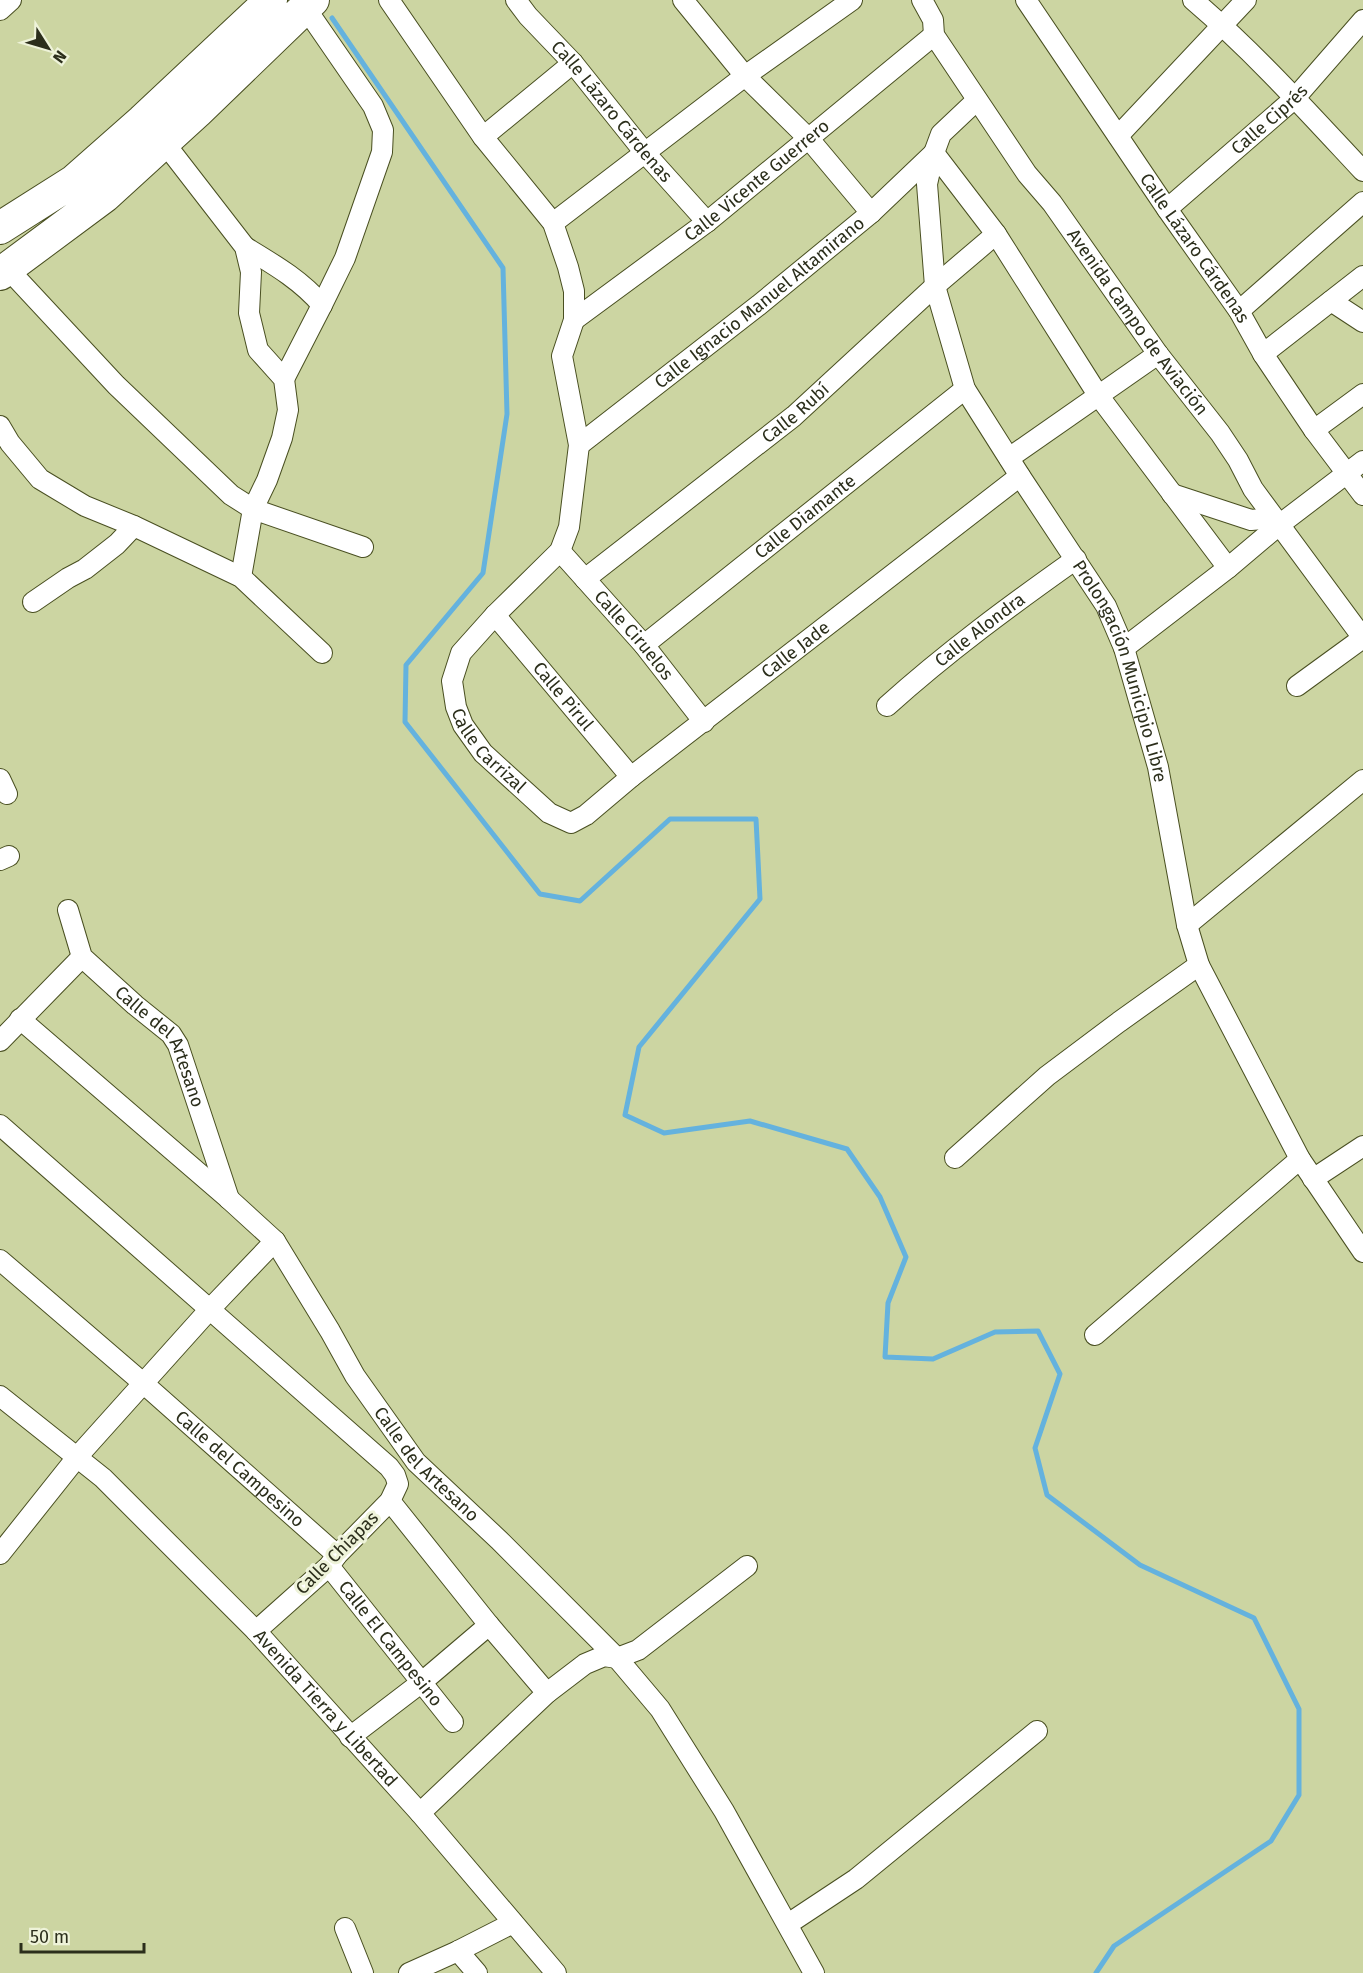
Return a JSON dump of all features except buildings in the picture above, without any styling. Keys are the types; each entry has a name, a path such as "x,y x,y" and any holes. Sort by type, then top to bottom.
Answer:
{"main road":[{"path":"0,228 74,181 142,121 271,0"},
{"path":"4,272 105,196 197,112 306,3"}],"street":[{"path":"0,10 11,0"},
{"path":"389,0 483,137 553,223 574,291 574,320 562,356 579,445 569,527 560,551 495,615"},
{"name":"Calle Lázaro Cárdenas","path":"516,0 528,16 573,63 645,153 707,222"},
{"path":"683,0 745,76 809,139 871,213"},
{"path":"553,223 745,76 852,0"},
{"name":"Avenida Campo de Aviación","path":"922,0 933,20 934,35 1027,174 1052,203 1158,354 1220,434 1238,460 1253,489 1363,638"},
{"name":"Calle Lázaro Cárdenas","path":"1026,0 1239,311 1263,354 1314,430 1363,495"},
{"path":"1193,0 1222,24 1363,171"},
{"path":"1118,136 1246,0"},
{"path":"284,379 345,258 382,152 383,130 373,106 306,3"},
{"name":"Calle Ciprés","path":"1167,209 1295,98 1363,20"},
{"name":"Calle Vicente Guerrero","path":"574,320 707,222 934,35"},
{"path":"483,137 573,63"},
{"name":"Prolongación Municipio Libre","path":"977,100 941,134 927,184 935,286 965,389 1106,606 1124,648 1158,767 1186,925 1199,965 1300,1159 1363,1252"},
{"path":"163,141 245,247 308,289 322,305"},
{"path":"934,153 996,234 1098,395 1228,568"},
{"name":"Calle Ignacio Manuel Altamirano","path":"579,445 871,213 934,153"},
{"path":"1239,311 1363,202"},
{"name":"Calle Rubí","path":"585,579 794,416 935,286 996,234"},
{"path":"241,577 253,509 267,480 282,438 288,410 284,379 258,350 249,313 251,272 245,247"},
{"path":"4,272 124,393 231,495 253,509 363,547"},
{"path":"1263,354 1363,276"},
{"path":"1331,301 1363,322"},
{"path":"1009,458 1158,354"},
{"name":"Calle Diamante","path":"644,645 965,389"},
{"path":"1314,430 1363,394"},
{"path":"0,426 10,443 40,479 84,506 134,526 241,577 322,653"},
{"path":"1124,648 1228,568 1276,521 1346,475 1363,461"},
{"name":"Calle Jade","path":"571,823 586,815 631,777 1020,476"},
{"path":"1172,494 1251,520 1276,521"},
{"path":"33,602 85,569 117,544 134,526"},
{"name":"Calle Ciruelos","path":"560,551 644,645 704,722"},
{"name":"Calle Alondra","path":"888,706 928,669 991,619 1076,559"},
{"name":"Calle Carrizal","path":"495,615 461,653 452,681 456,706 463,725 483,753 549,813 571,823"},
{"name":"Calle Pirul","path":"495,615 631,777"},
{"path":"1297,686 1363,638"},
{"path":"1186,925 1363,780"},
{"path":"0,1041 82,957 68,910"},
{"name":"Calle del Artesano","path":"82,957 171,1034 178,1045 229,1199"},
{"path":"955,1158 1047,1076 1199,965"},
{"name":"Calle del Artesano","path":"20,1020 229,1199 274,1241 356,1376 416,1462 499,1540 617,1658 660,1709 724,1810 814,1973"},
{"path":"0,1125 210,1309"},
{"path":"1313,1179 1363,1146"},
{"path":"1095,1335 1300,1159"},
{"path":"0,1554 78,1456 274,1241"},
{"name":"Calle del Campesino","path":"0,1260 143,1383 333,1560"},
{"name":"Calle Chiapas","path":"210,1309 389,1467 398,1484 390,1501 333,1560 256,1631"},
{"name":"Avenida Tierra y Libertad","path":"2,1402 78,1456 103,1478 256,1631 420,1813 556,1973"},
{"path":"390,1501 546,1693"},
{"name":"Calle El Campesino","path":"333,1560 453,1722"},
{"path":"420,1813 546,1693 585,1664 604,1656 617,1658 638,1650 747,1566"},
{"path":"350,1737 422,1682 489,1625"},
{"path":"788,1924 856,1879 1037,1731"},
{"path":"409,1973 513,1923"},
{"path":"345,1928 363,1973"},
{"path":"458,1951 477,1973"}],"waterway":[{"path":"332,18 503,268 507,414 483,573 406,665 405,722 540,894 580,901 670,819 756,819 760,899 639,1047 625,1115 664,1133 750,1121 847,1149 880,1197 906,1257 888,1303 885,1357 933,1359 995,1332 1038,1331 1060,1374 1035,1448 1047,1495 1140,1565 1254,1618 1299,1709 1299,1795 1271,1841 1114,1946 1096,1973"}]}
